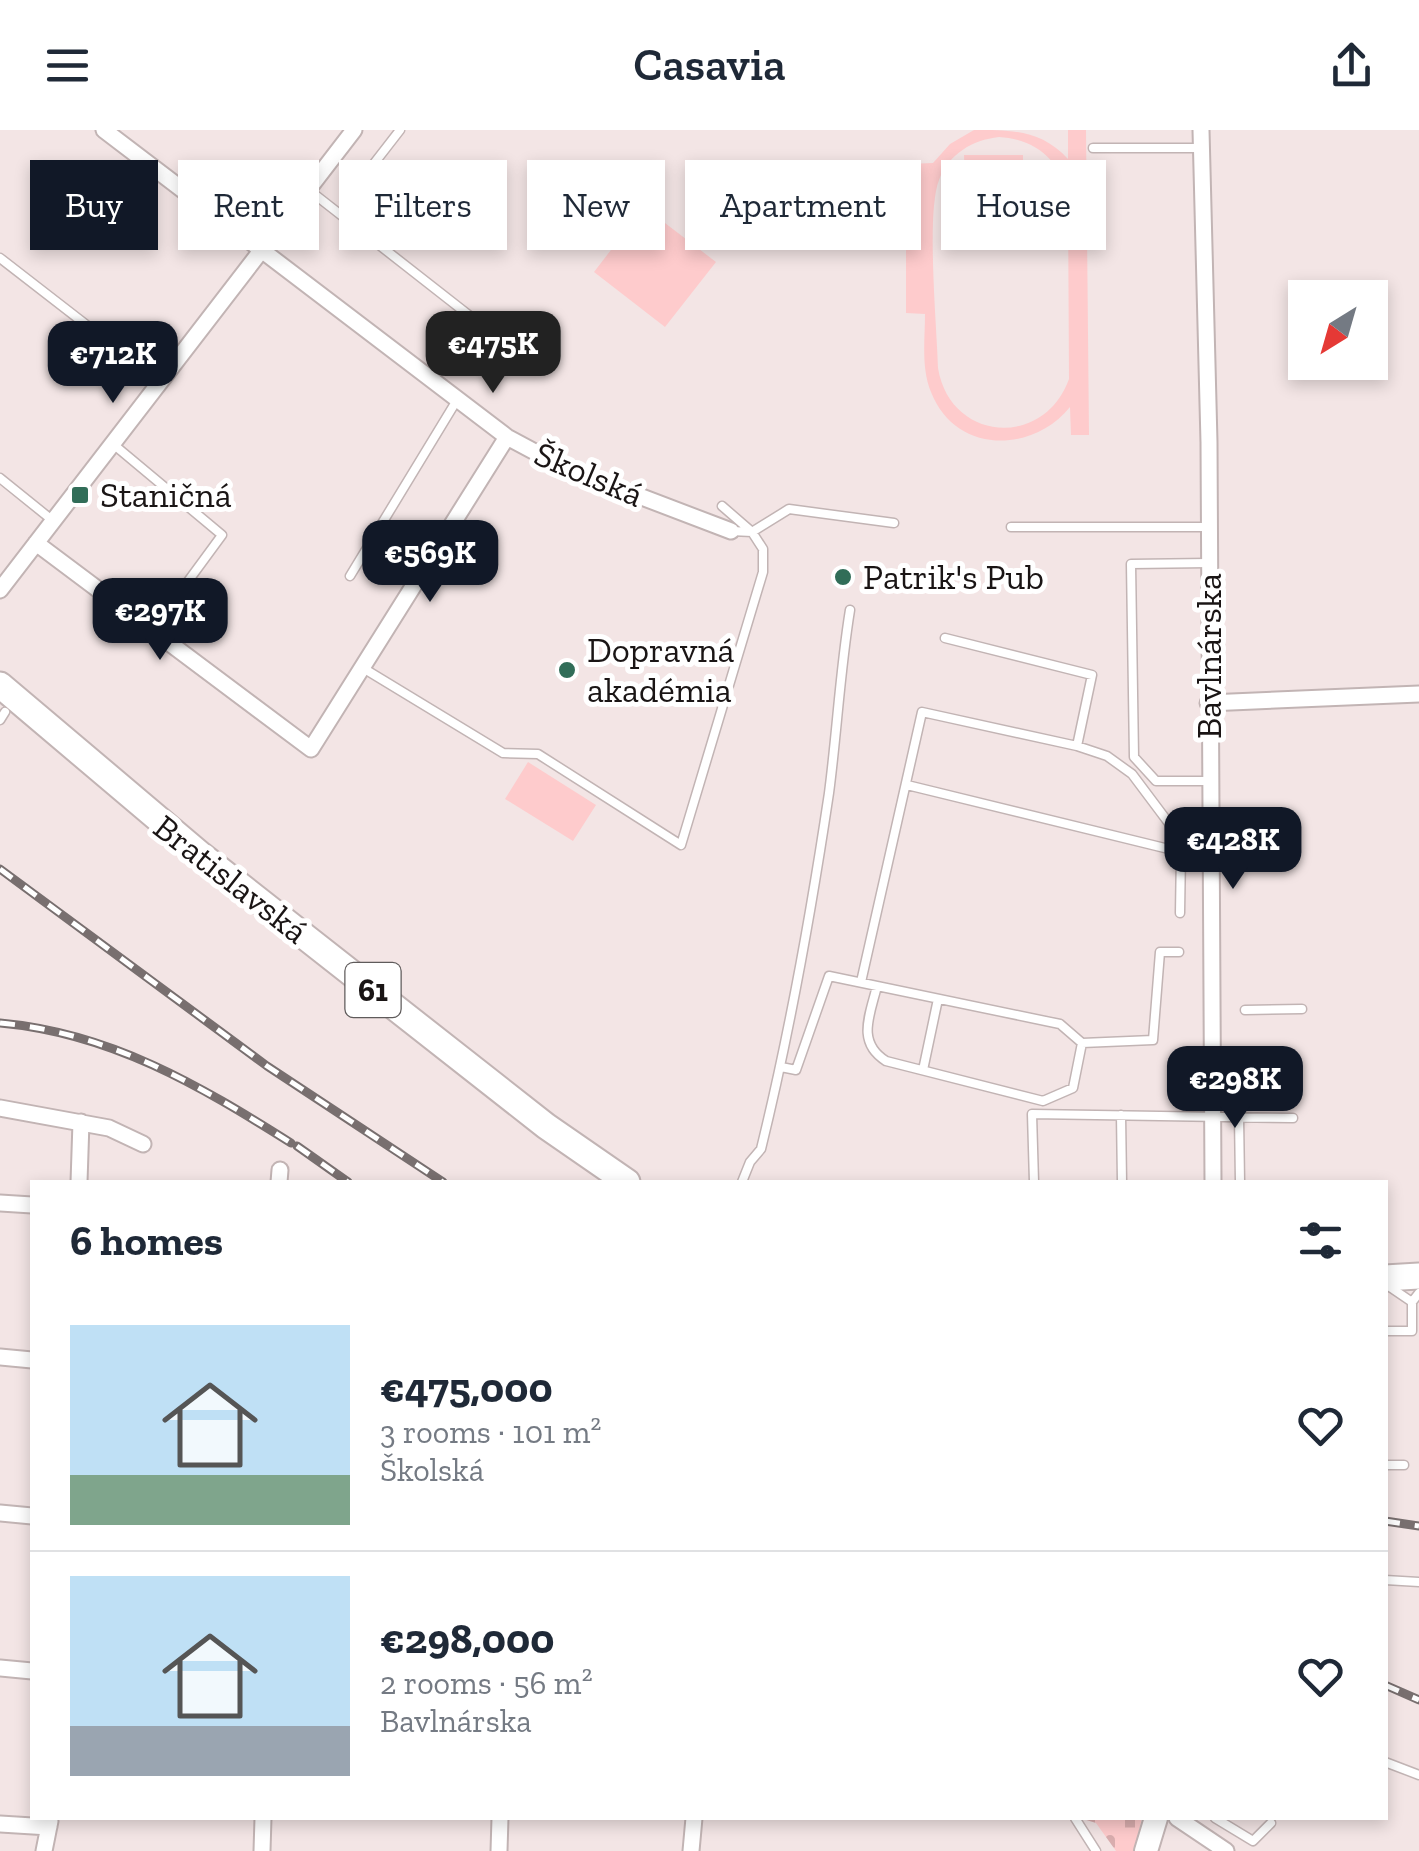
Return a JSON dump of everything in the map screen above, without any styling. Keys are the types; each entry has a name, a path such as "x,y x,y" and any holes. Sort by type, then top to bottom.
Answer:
{"main road":[{"name":"Bratislavská","path":"0,685 122,792 546,1126 624,1180"},
{"name":"Bratislavská","path":"2,713 85,774 122,792"},
{"path":"1388,1281 1419,1276"}],"street":[{"name":"Školská","path":"104,130 178,186"},
{"path":"319,176 354,130"},
{"name":"Bavlnárska","path":"1201,130 1210,528 1213,1180"},
{"name":"Školská","path":"262,250 460,397 507,437 563,467 731,531"},
{"path":"2,585 262,250"},
{"path":"36,543 310,749 507,437"},
{"path":"1208,703 1419,694"},
{"path":"0,1108 109,1128 143,1144"},
{"path":"78,1180 81,1122"},
{"path":"0,1202 30,1205"},
{"path":"0,1358 30,1360"},
{"path":"0,1514 30,1516"},
{"path":"0,1668 30,1670"},
{"path":"262,1851 263,1820"},
{"path":"499,1851 500,1820"},
{"path":"690,1851 694,1820"},
{"path":"1146,1851 1155,1820"},
{"path":"1180,1820 1226,1851"},
{"path":"0,1824 49,1822 44,1851"}],"lane":[{"path":"377,160 400,130"},
{"path":"1093,148 1201,148"},
{"path":"319,198 484,326"},
{"path":"0,258 160,382"},
{"path":"350,576 460,397"},
{"path":"113,444 222,535 153,630"},
{"path":"0,478 52,520"},
{"path":"363,668 503,753 538,754 681,846 763,572 763,549 752,532 722,506"},
{"path":"731,531 752,532 789,508 894,523"},
{"path":"1012,526 1210,528"},
{"path":"1209,563 1131,564 1134,757 1156,781 1209,781"},
{"path":"743,1180 761,1149 781,1067 829,790 838,679 850,610"},
{"path":"945,638 1092,675 1077,746"},
{"path":"861,982 922,712 1077,746 1107,756 1132,774 1171,826 1181,852 1180,913"},
{"path":"908,785 1181,852 1210,853"},
{"path":"781,1067 796,1070 829,976 1060,1024 1082,1043 1153,1040 1160,952 1179,952"},
{"path":"878,986 866,1035 872,1052 923,1070 1043,1101 1072,1088 1082,1043"},
{"path":"923,1070 938,998"},
{"path":"1245,1010 1302,1010"},
{"path":"1034,1180 1032,1114 1293,1118"},
{"path":"1120,1116 1122,1180"},
{"path":"1239,1117 1240,1180"},
{"path":"1388,1283 1412,1302"},
{"path":"1388,1331 1412,1331 1412,1302 1419,1293"},
{"path":"1388,1466 1404,1466"},
{"path":"1388,1580 1419,1582"},
{"path":"1388,1763 1419,1775"},
{"path":"1076,1820 1096,1851"},
{"path":"1218,1820 1253,1841 1271,1823"}],"green space":[{"path":"974,130 1037,137 1068,159 1068,130 1086,130 1086,160 1050,160 1024,142 999,137 980,141 952,160 941,160 933,218 933,271 938,368 946,393 960,411 978,422 999,428 1020,426 1040,417 1057,402 1069,379 1068,250 1087,250 1089,435 1071,435 1070,407 1036,433 995,440 958,427 942,412 928,383 925,314 906,313 906,250 921,250 921,163 933,163 950,144"},
{"path":"964,155 1023,155 1023,160 964,160"},
{"path":"665,223 685,238 685,250 700,250 716,262 665,327 594,272 611,250 665,250"},
{"path":"528,762 596,805 573,841 505,799"},
{"path":"1086,1820 1142,1820 1134,1851 1116,1851 1096,1823"}],"railway":[{"path":"0,869 267,1066 440,1180"},
{"path":"0,1023 41,1029 117,1050 188,1082 291,1143"},
{"path":"297,1146 345,1180"},
{"path":"1388,1521 1419,1526"},
{"path":"1388,1686 1419,1700"}],"place":[{"name":"Staničná","path":"80,495"},
{"name":"Patrik's Pub","path":"843,577"},
{"name":"Dopravná akadémia","path":"567,670"}]}
